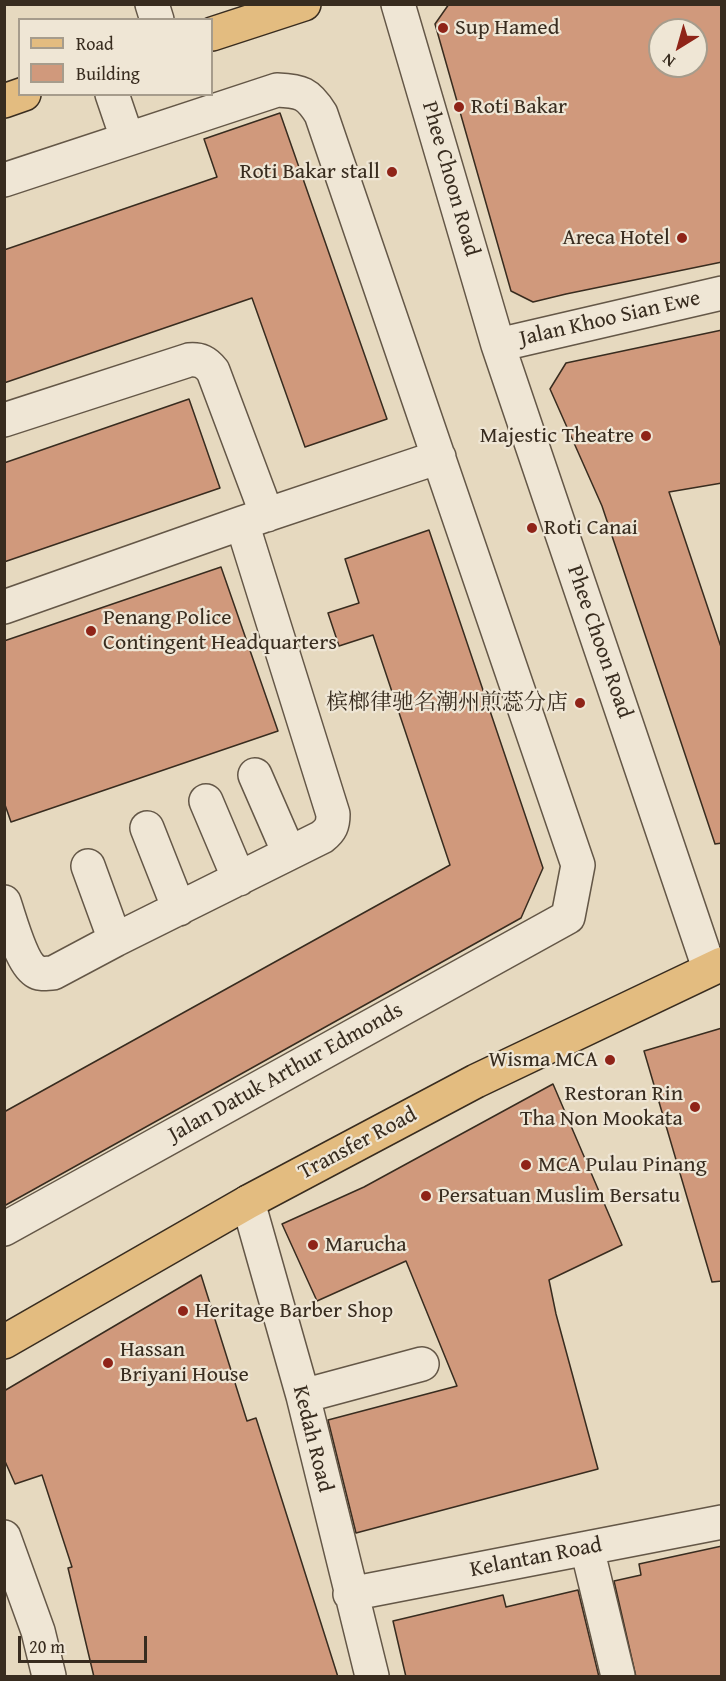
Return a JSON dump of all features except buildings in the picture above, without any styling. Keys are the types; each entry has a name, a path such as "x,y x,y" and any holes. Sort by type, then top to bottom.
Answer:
{"main road":[{"path":"213,34 304,4"},
{"path":"4,101 18,96"},
{"name":"Transfer Road","path":"4,1342 248,1202 476,1081 715,966"}],"street":[{"name":"Phee Choon Road","path":"398,4 498,345 715,966"},
{"path":"4,180 277,90 298,91 312,100 321,114 439,457 4,607"},
{"path":"113,96 128,138"},
{"name":"Jalan Khoo Sian Ewe","path":"498,345 722,293"},
{"path":"4,420 189,360 198,360 207,364 213,371 333,813 330,831 322,837 53,973 42,974 32,970 26,961 4,902"},
{"name":"Jalan Datuk Arthur Edmonds","path":"4,1228 568,917 578,865 439,457"},
{"path":"255,775 290,853"},
{"path":"206,801 239,879"},
{"path":"147,828 179,909"},
{"path":"87,866 116,940"},
{"name":"Kedah Road","path":"248,1202 303,1396 372,1677"},
{"path":"303,1396 422,1364"},
{"name":"Kelantan Road","path":"350,1594 722,1522"},
{"path":"4,1537 11,1575 38,1631 49,1677"},
{"path":"587,1548 618,1677"}],"place":[{"name":"Sup Hamed","path":"443,28"},
{"name":"Roti Bakar","path":"459,107"},
{"name":"Roti Bakar stall","path":"392,172"},
{"name":"Areca Hotel","path":"682,238"},
{"name":"Majestic Theatre","path":"646,436"},
{"name":"Roti Canai","path":"532,528"},
{"name":"Penang Police Contingent Headquarters","path":"91,631"},
{"name":"槟榔律驰名潮州煎蕊分店","path":"580,703"},
{"name":"Wisma MCA","path":"610,1060"},
{"name":"Restoran Rin Tha Non Mookata","path":"695,1107"},
{"name":"MCA Pulau Pinang","path":"526,1165"},
{"name":"Persatuan Muslim Bersatu","path":"426,1196"},
{"name":"Marucha","path":"313,1245"},
{"name":"Heritage Barber Shop","path":"183,1311"},
{"name":"Hassan Briyani House","path":"108,1363"}]}
